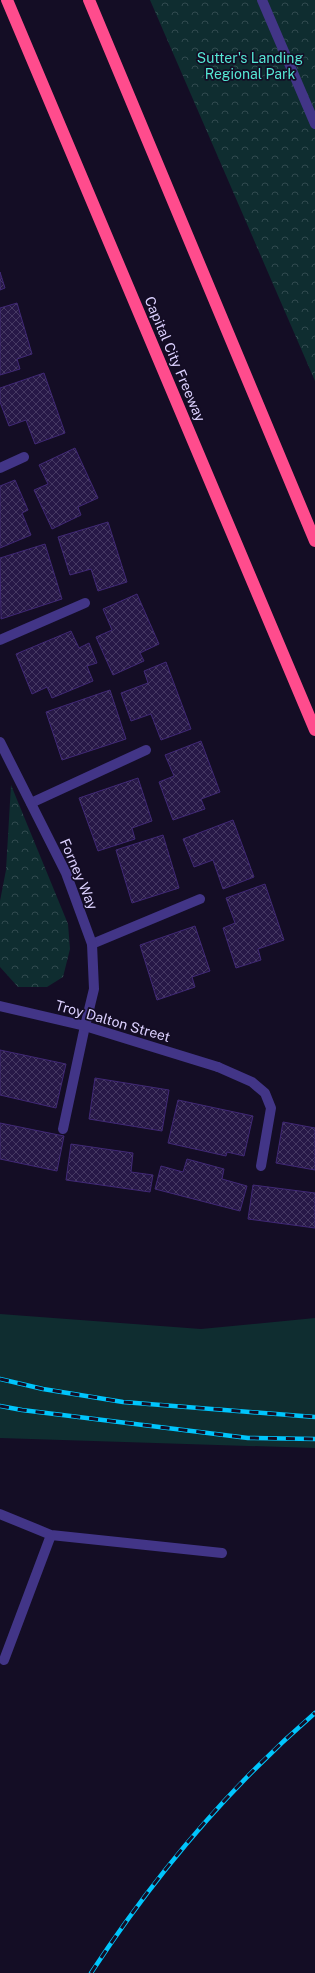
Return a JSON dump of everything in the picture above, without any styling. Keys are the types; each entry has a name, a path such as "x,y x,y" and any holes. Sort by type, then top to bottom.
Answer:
{"highway":[{"name":"Capital City Freeway","path":"7,0 315,730"},
{"path":"89,0 315,541"}],"street":[{"path":"262,0 315,124"},
{"path":"0,468 24,457"},
{"path":"0,640 85,604"},
{"name":"Forney Way","path":"0,742 66,873 92,944 94,989 63,1129"},
{"path":"31,803 146,750"},
{"path":"92,944 200,899"},
{"name":"Troy Dalton Street","path":"0,1006 85,1026 218,1067 252,1082 265,1093 271,1108 261,1166"},
{"path":"0,1514 51,1534 222,1553"},
{"path":"4,1660 51,1534"}],"green space":[{"name":"Sutter's Landing Regional Park","path":"150,0 315,0 315,381"},
{"path":"11,785 68,924 70,949 63,977 47,987 18,987 0,967 0,901 6,870"},
{"path":"0,1314 201,1329 315,1318 315,1448 0,1438"}],"building":[{"path":"0,272 5,288 0,290"},
{"path":"17,303 32,354 17,359 20,369 0,375 0,308"},
{"path":"44,373 65,433 35,444 26,420 9,426 0,402 0,388"},
{"path":"75,448 98,498 78,507 81,515 52,529 34,490 48,484 39,465"},
{"path":"15,480 28,510 22,513 31,535 0,548 0,486"},
{"path":"108,522 127,582 98,591 91,569 70,575 58,537"},
{"path":"45,544 62,599 1,619 0,558"},
{"path":"137,594 159,644 140,653 144,661 113,675 96,637 112,630 103,609"},
{"path":"71,631 79,648 89,643 97,663 87,666 93,681 52,698 47,687 32,694 16,654"},
{"path":"166,662 191,729 161,740 151,714 131,721 121,693 148,683 144,671"},
{"path":"110,690 126,739 62,760 46,712"},
{"path":"201,741 220,792 201,799 205,809 173,820 159,782 174,776 165,755"},
{"path":"138,778 152,821 132,828 135,839 98,851 79,798"},
{"path":"233,820 254,877 223,889 213,860 194,867 183,839"},
{"path":"163,835 179,888 132,903 116,850"},
{"path":"265,884 284,940 258,949 261,960 236,968 223,928 235,923 226,898"},
{"path":"195,926 210,971 192,977 195,987 157,1000 140,945"},
{"path":"0,1050 66,1064 56,1108 0,1095"},
{"path":"95,1078 169,1090 162,1131 89,1119"},
{"path":"178,1100 253,1116 244,1156 227,1152 226,1156 168,1143"},
{"path":"283,1122 315,1128 315,1170 276,1163"},
{"path":"0,1123 64,1136 57,1171 0,1159"},
{"path":"71,1144 133,1153 131,1172 153,1175 150,1192 66,1180"},
{"path":"187,1159 224,1169 222,1179 247,1186 240,1211 155,1189 161,1166 183,1172"},
{"path":"253,1185 315,1193 315,1228 248,1219"}],"railway":[{"path":"0,1379 43,1389 123,1402 315,1417"},
{"path":"0,1406 248,1438 315,1439"},
{"path":"91,1973 140,1902 194,1835 251,1772 315,1713"}]}
